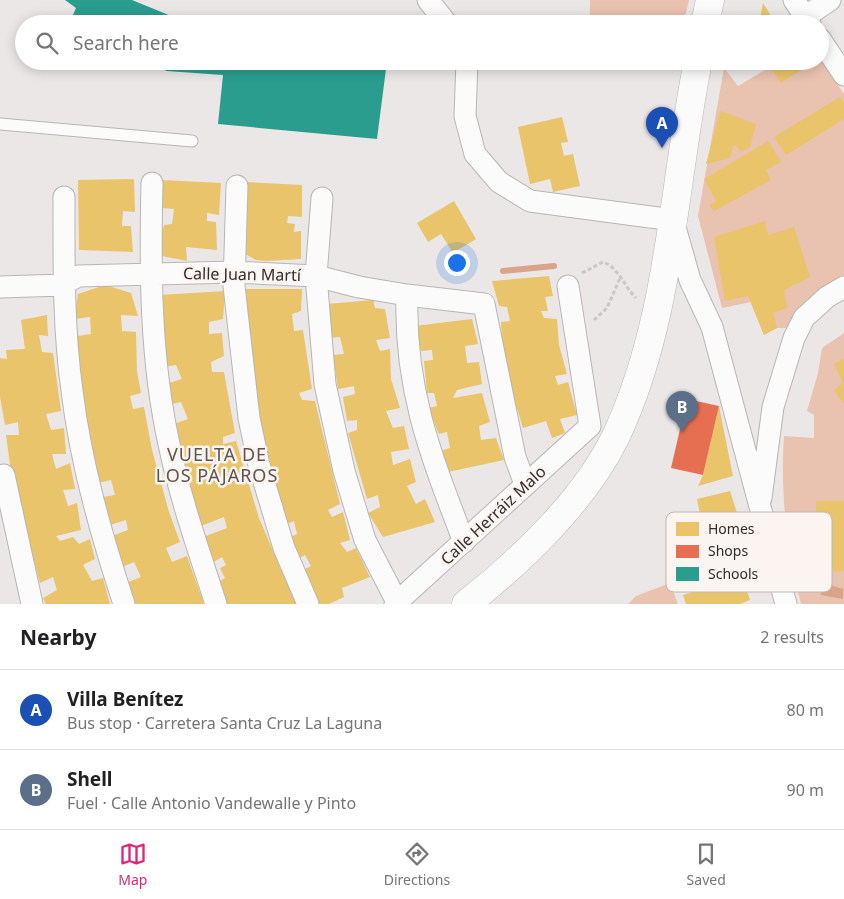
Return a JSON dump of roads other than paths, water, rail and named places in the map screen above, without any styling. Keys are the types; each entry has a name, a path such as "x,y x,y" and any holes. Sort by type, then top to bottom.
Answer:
{"main road":[{"path":"707,15 710,0"},
{"path":"468,603 532,547 579,494 615,437 634,390 654,330 673,220 688,109 696,70"}],"street":[{"path":"428,0 440,15"},
{"path":"803,14 830,0"},
{"path":"829,52 844,75"},
{"path":"466,70 465,116 475,154 499,182 530,201 673,220 690,280 712,327 761,512"},
{"path":"152,183 150,274 159,384 168,444 184,508 216,604"},
{"path":"237,186 233,272 243,374 259,465 284,548 308,604"},
{"path":"64,197 63,285 71,382 82,456 94,509 124,604"},
{"path":"322,198 316,276 325,384 344,471 365,540 396,603"},
{"name":"Calle Juan Martí","path":"0,287 63,285 78,276 233,272 316,276 359,287 484,304 516,457 525,484"},
{"name":"Calle Herráiz Malo","path":"396,603 590,426 568,286"},
{"path":"760,509 773,407 794,338 804,318 844,287"},
{"path":"407,295 406,333 408,357 422,427 464,542"},
{"path":"4,474 32,604"}],"lane":[{"path":"0,124 192,141"}],"waterway":[{"path":"503,271 554,266"}],"place":[{"name":"Villa Benítez","path":"662,148"},
{"name":"Shell","path":"682,432"}],"district":[{"name":"VUELTA DE LOS PÁJAROS","path":"217,465"}]}
